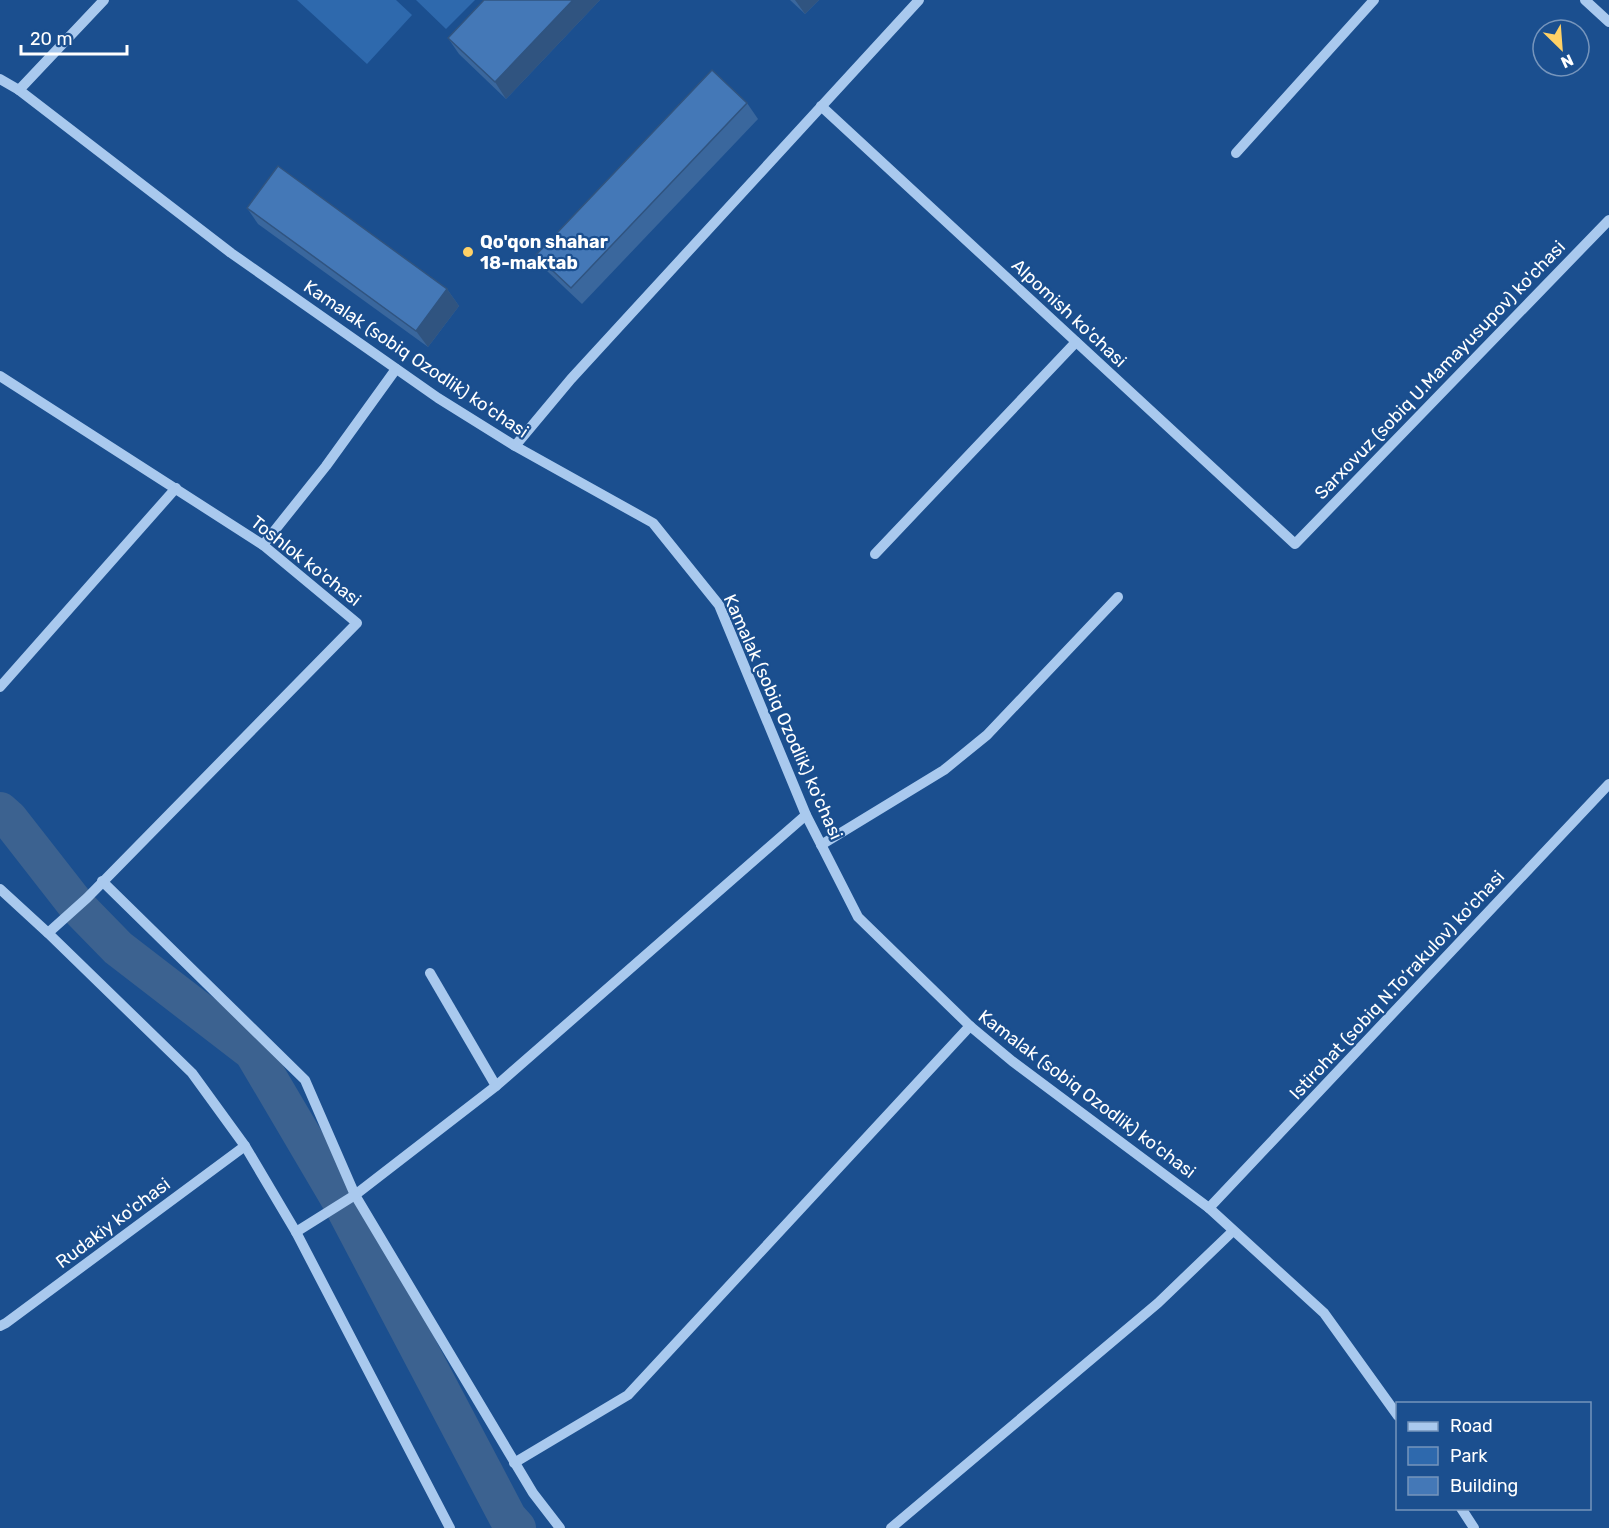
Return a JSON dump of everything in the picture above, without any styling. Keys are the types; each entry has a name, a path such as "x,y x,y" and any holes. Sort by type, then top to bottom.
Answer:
{"street":[{"path":"19,90 104,0"},
{"path":"515,446 571,379 918,0"},
{"path":"1236,153 1374,0"},
{"path":"1585,0 1609,22"},
{"name":"Kamalak (sobiq Ozodlik) ko'chasi","path":"0,79 19,90 231,253 438,398 515,446 653,523 719,605 806,815 858,917 970,1026 1012,1061 1209,1208 1324,1313 1396,1413"},
{"name":"Alpomish ko'chasi","path":"821,106 1294,544"},
{"name":"Sarxovuz (sobiq U.Mamayusupov) ko'chasi","path":"1294,544 1609,220"},
{"path":"875,554 1076,342"},
{"path":"263,545 326,466 396,369"},
{"name":"Toshlok ko'chasi","path":"0,376 263,545 357,623 87,898 48,933"},
{"path":"0,687 176,488"},
{"path":"821,845 944,770 987,735 1118,597"},
{"name":"Istirohat (sobiq N.To‘rakulov) ko'chasi","path":"1209,1208 1609,784"},
{"path":"296,1232 355,1195 496,1086 806,815"},
{"path":"102,881 305,1080 355,1195 532,1493 560,1528"},
{"path":"0,889 192,1073 245,1146 296,1232 450,1528"},
{"path":"430,973 496,1086"},
{"path":"514,1463 627,1395 970,1026"},
{"name":"Rudakiy ko'chasi","path":"0,1326 245,1146"},
{"path":"891,1528 1158,1303 1233,1231"},
{"path":"1462,1510 1474,1528"}],"green space":[{"path":"297,0 396,0 412,15 367,64"},
{"path":"416,0 475,0 446,29"}],"building":[{"path":"484,0 573,0 495,82 448,38"},
{"path":"712,70 747,103 571,288 536,255"},
{"path":"278,166 447,289 416,331 247,208"}],"waterway":[{"path":"0,811 9,819 77,906 118,948 253,1052 342,1203 508,1518 517,1528"}],"place":[{"name":"Qo'qon shahar 18-maktab","path":"468,252"}]}
